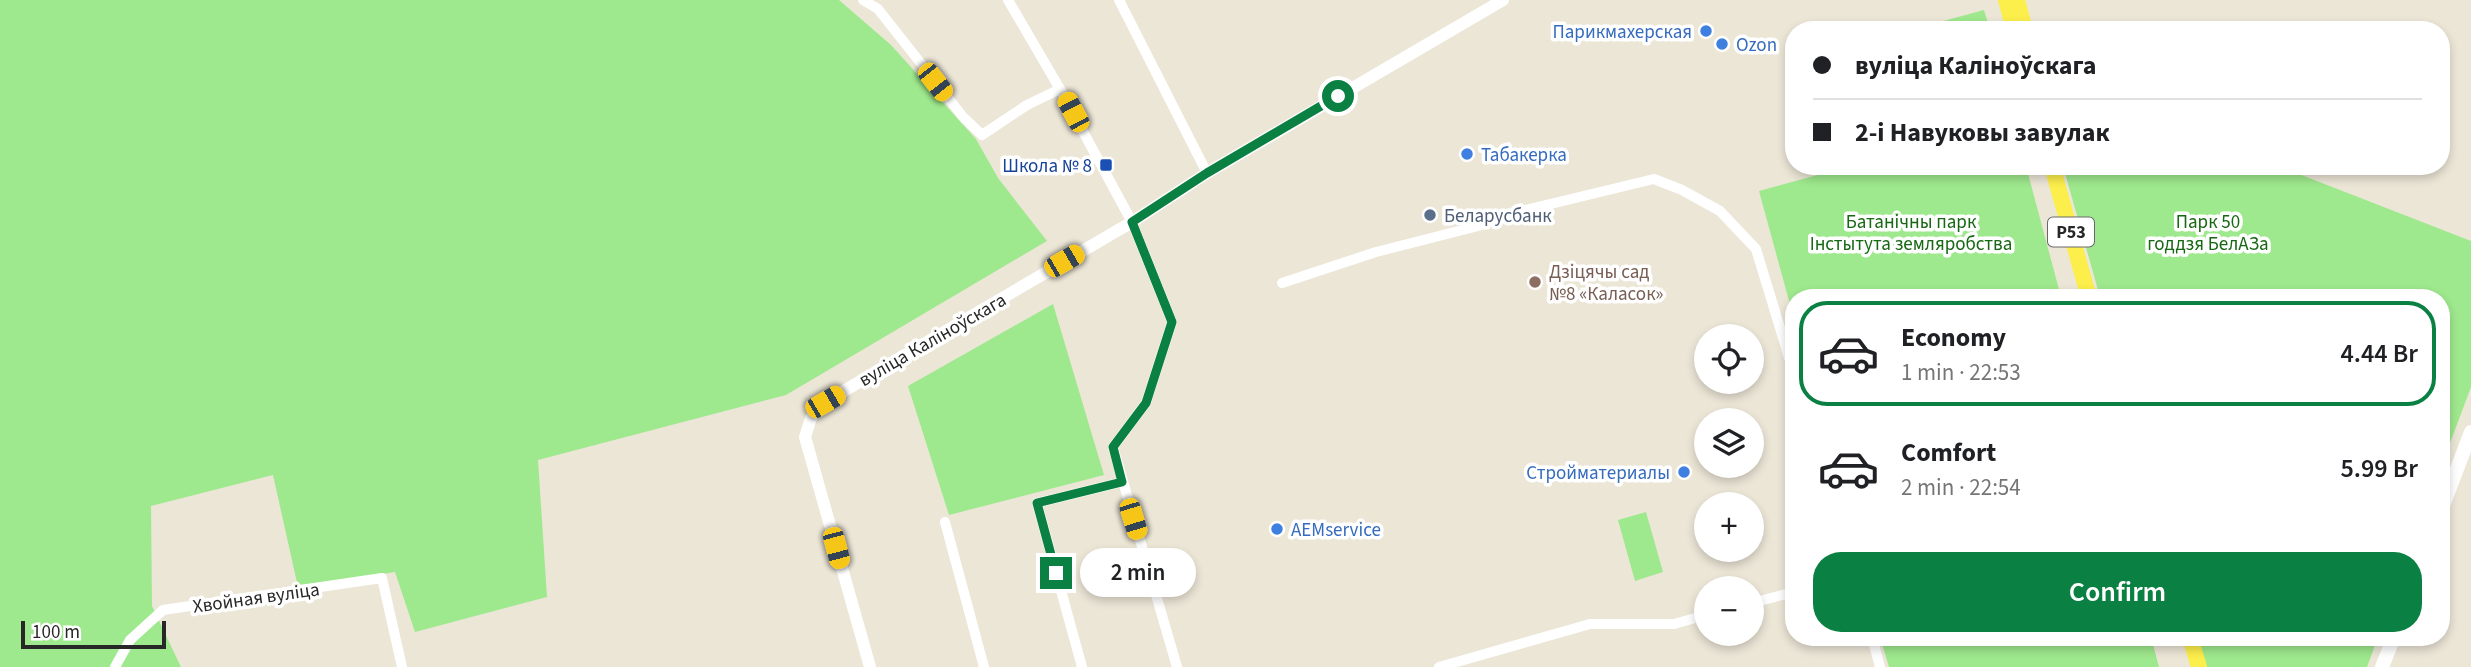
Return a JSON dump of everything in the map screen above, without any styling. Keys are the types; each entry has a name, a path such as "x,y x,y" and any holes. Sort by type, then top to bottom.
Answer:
{"main road":[{"path":"2006,0 2012,21"},
{"path":"2017,0 2023,21"},
{"name":"Р53","path":"2055,175 2086,289"},
{"name":"Р53","path":"2064,175 2096,289"},
{"path":"2450,487 2471,432"},
{"path":"2181,646 2187,667"},
{"path":"2193,646 2199,667"},
{"path":"2382,667 2390,646"}],"street":[{"path":"863,0 878,9 964,118 982,135 1027,106 1060,89"},
{"path":"1008,0 1132,222 1172,322 1146,403 1113,447 1177,667"},
{"path":"1119,0 1207,173"},
{"name":"вуліца Каліноўскага","path":"870,667 805,437 811,418 825,402 1132,222 1207,173 1503,0"},
{"path":"1282,283 1376,252 1486,224 1509,214 1654,179 1682,190 1720,211 1756,248 1785,344"},
{"path":"1082,667 1037,503 1122,482"},
{"path":"945,522 984,667"},
{"name":"Хвойная вуліца","path":"115,667 130,640 163,610 382,578 402,667"},
{"path":"1764,600 1785,594"},
{"path":"1439,667 1590,624 1674,624 1694,618"},
{"path":"1874,646 1880,667"}],"green space":[{"path":"0,0 839,0 891,45 976,139 998,178 1047,241 786,395 538,460 547,597 415,632 395,572 298,587 273,475 151,506 152,606 181,667 0,667"},
{"path":"1984,10 1987,21 1943,21"},
{"name":"Батанічны парк Інстытута земляробства","path":"1818,175 2028,175 2059,289 1786,289 1759,191"},
{"name":"Парк 50 годдзя БелАЗа","path":"2066,175 2301,175 2471,241 2471,387 2450,443 2450,289 2098,289"},
{"path":"1053,304 1104,475 949,515 908,386"},
{"path":"1646,512 1663,572 1635,581 1618,520"},
{"path":"1883,646 2153,646 2159,667 1889,667"},
{"path":"2198,646 2375,646 2367,667 2204,667"}],"place":[{"name":"Парикмахерская","path":"1706,31"},
{"name":"Ozon","path":"1722,44"},
{"name":"Табакерка","path":"1467,154"},
{"name":"Школа № 8","path":"1106,165"},
{"name":"Беларусбанк","path":"1430,215"},
{"name":"Дзіцячы сад №8 «Каласок»","path":"1535,282"},
{"name":"Стройматериалы","path":"1684,472"},
{"name":"AEMservice","path":"1277,529"}],"route":[{"path":"1056,573 1037,503 1122,482 1113,447 1146,403 1172,322 1132,222 1207,173 1338,96"}]}
